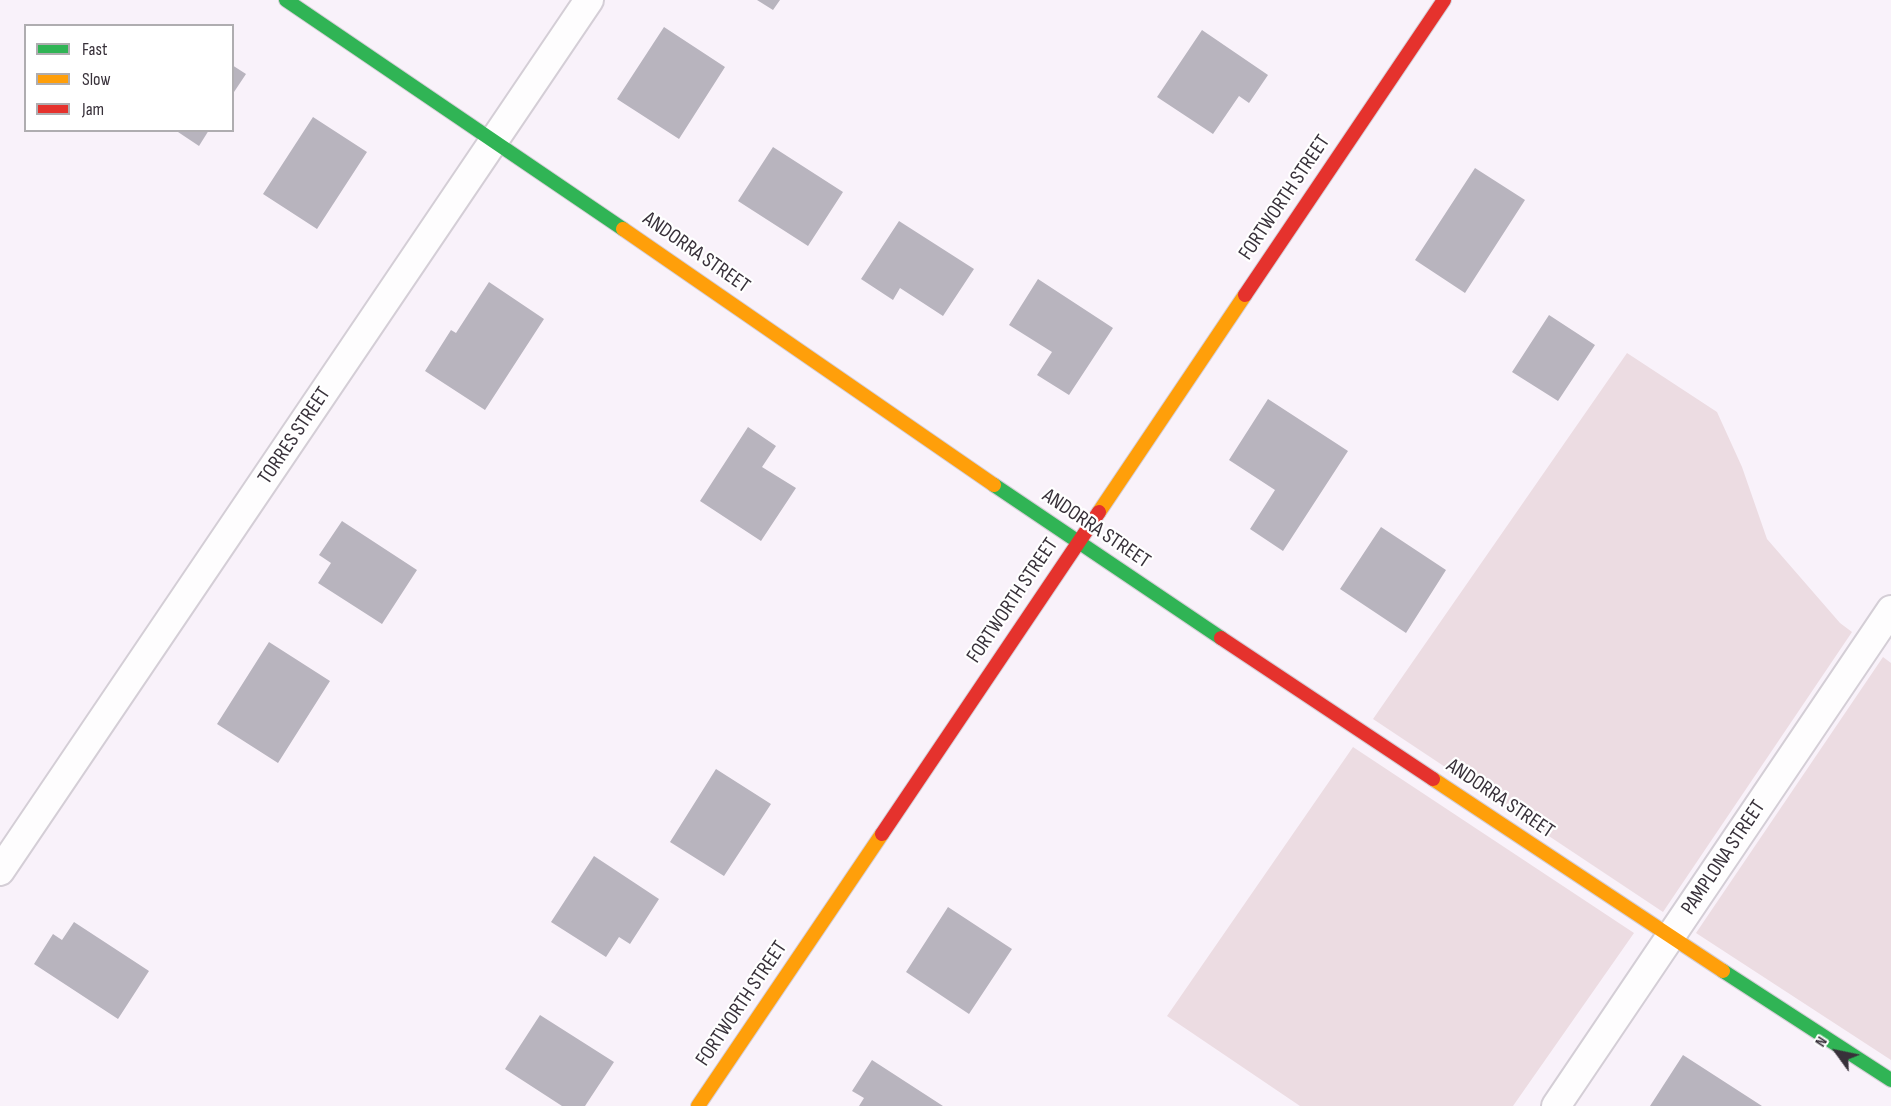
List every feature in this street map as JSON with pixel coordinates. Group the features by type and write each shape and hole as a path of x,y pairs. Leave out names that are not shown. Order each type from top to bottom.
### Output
{"street":[{"name":"ANDORRA STREET","path":"286,0 495,140 1077,543 1670,937 1891,1080"},
{"name":"TORRES STREET","path":"0,871 590,0"},
{"name":"FORTWORTH STREET","path":"698,1106 1444,0"},
{"name":"PAMPLONA STREET","path":"1556,1106 1891,610"}],"shaded area":[{"path":"1627,353 1717,412 1742,467 1767,539 1840,623 1852,632 1663,912 1373,719"},
{"path":"1883,657 1891,663 1891,1060 1696,933"},
{"path":"1353,747 1634,933 1513,1106 1300,1106 1167,1016"}],"building":[{"path":"757,0 780,0 773,10"},
{"path":"664,27 725,67 679,139 617,99"},
{"path":"1202,30 1268,75 1249,103 1239,96 1213,134 1157,97"},
{"path":"234,66 246,74 234,92"},
{"path":"313,117 367,152 317,229 263,194"},
{"path":"178,132 208,132 199,146"},
{"path":"773,147 843,192 808,246 738,201"},
{"path":"1475,168 1525,200 1465,293 1415,260"},
{"path":"899,221 974,269 943,316 900,288 893,300 861,279"},
{"path":"1038,279 1113,328 1069,395 1037,375 1052,352 1009,325"},
{"path":"489,282 544,319 485,410 425,371 451,330 456,333"},
{"path":"1549,315 1595,345 1558,401 1512,372"},
{"path":"1268,399 1348,451 1283,551 1250,529 1275,490 1229,460"},
{"path":"748,427 776,446 762,467 796,488 761,541 700,501"},
{"path":"342,521 417,570 382,624 318,583 331,563 319,555"},
{"path":"1381,527 1446,570 1406,633 1340,589"},
{"path":"269,642 330,681 278,763 217,724"},
{"path":"716,769 771,804 724,876 670,842"},
{"path":"594,856 659,899 630,944 619,937 606,957 551,922"},
{"path":"948,907 1012,949 969,1014 906,972"},
{"path":"74,922 149,971 118,1019 34,964 53,934 62,940"},
{"path":"540,1015 614,1062 585,1106 562,1106 505,1069"},
{"path":"1683,1055 1762,1106 1650,1106"},
{"path":"872,1060 943,1106 859,1106 864,1098 852,1091"}],"traffic: fast":[{"path":"286,0 623,229"},
{"path":"994,485 1221,638"},
{"path":"1723,971 1891,1080"}],"traffic: slow":[{"path":"623,229 994,485"},
{"path":"1099,512 1245,295"},
{"path":"1433,779 1723,971"},
{"path":"698,1106 882,834"}],"traffic: jam":[{"path":"1245,295 1444,0"},
{"path":"882,834 1099,512"},
{"path":"1221,638 1433,779"}]}
